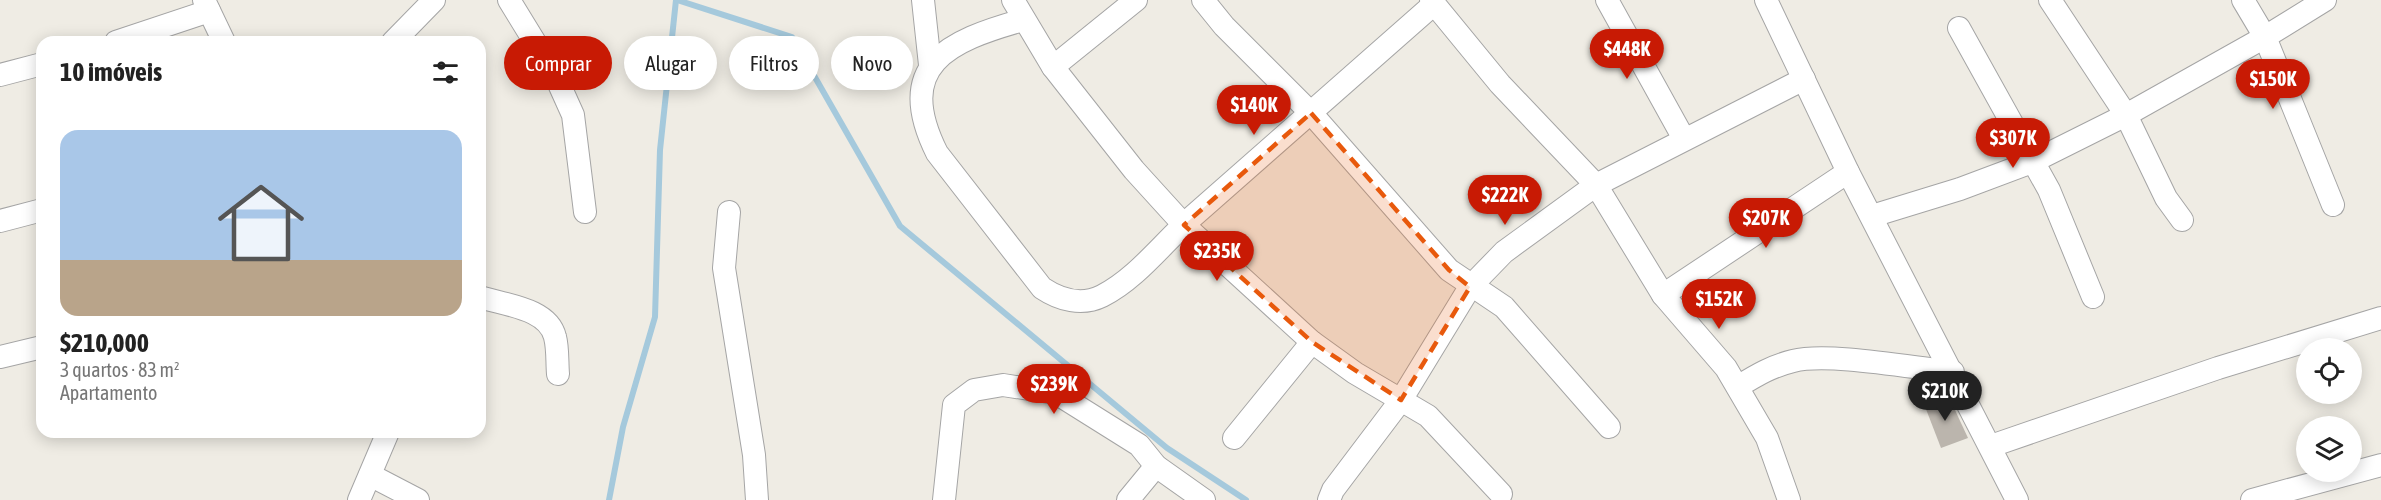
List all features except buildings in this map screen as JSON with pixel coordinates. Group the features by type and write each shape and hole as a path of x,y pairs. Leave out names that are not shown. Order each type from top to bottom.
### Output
{"street":[{"path":"399,36 434,0"},
{"path":"509,0 555,75 573,115 585,212"},
{"path":"923,0 930,64 921,96 922,112 925,129 937,153 1042,288 1056,297 1074,301 1102,296 1124,282 1184,225 1433,2 1500,84 1596,185 1663,295 1739,386 1767,438 1789,500"},
{"path":"1053,67 1136,0"},
{"path":"1203,0 1224,26 1311,113 1449,270 1504,307 1609,427"},
{"path":"1607,0 1684,139"},
{"path":"1766,0 1848,172 2017,500"},
{"path":"2050,0 2126,115 2166,198 2182,220"},
{"path":"2243,0 2265,37 2333,205"},
{"path":"1872,216 1960,189 2032,162 2126,115 2265,37 2325,0"},
{"path":"132,36 207,5 221,36"},
{"path":"930,64 964,39 1018,10 1053,67 1134,170 1184,225 1312,342 1428,416 1501,494"},
{"path":"1959,28 2049,190 2093,297"},
{"path":"0,75 36,66"},
{"path":"1329,500 1333,490 1401,400 1470,286 1504,252 1596,185 1804,79"},
{"path":"1663,295 1848,172"},
{"path":"0,221 36,212"},
{"path":"729,212 724,268 754,455 757,500"},
{"path":"486,299 540,315 548,322 555,336 558,374"},
{"path":"1991,446 2218,368 2381,318"},
{"path":"1234,438 1312,342"},
{"path":"0,357 36,348"},
{"path":"1739,386 1766,369 1796,360 1832,359 1953,372"},
{"path":"944,500 954,405 974,390 1003,386 1056,393 1139,445 1156,466 1204,500"},
{"path":"359,500 385,438"},
{"path":"2252,500 2381,465"},
{"path":"1128,500 1156,466"},
{"path":"370,475 418,500"}],"highlighted area":[{"path":"1311,113 1449,270 1470,287 1401,400 1312,342 1184,225"}],"waterway":[{"path":"609,500 623,427 655,317 660,150 676,0"},
{"path":"677,0 792,37 900,226 1167,448 1246,500"}]}
